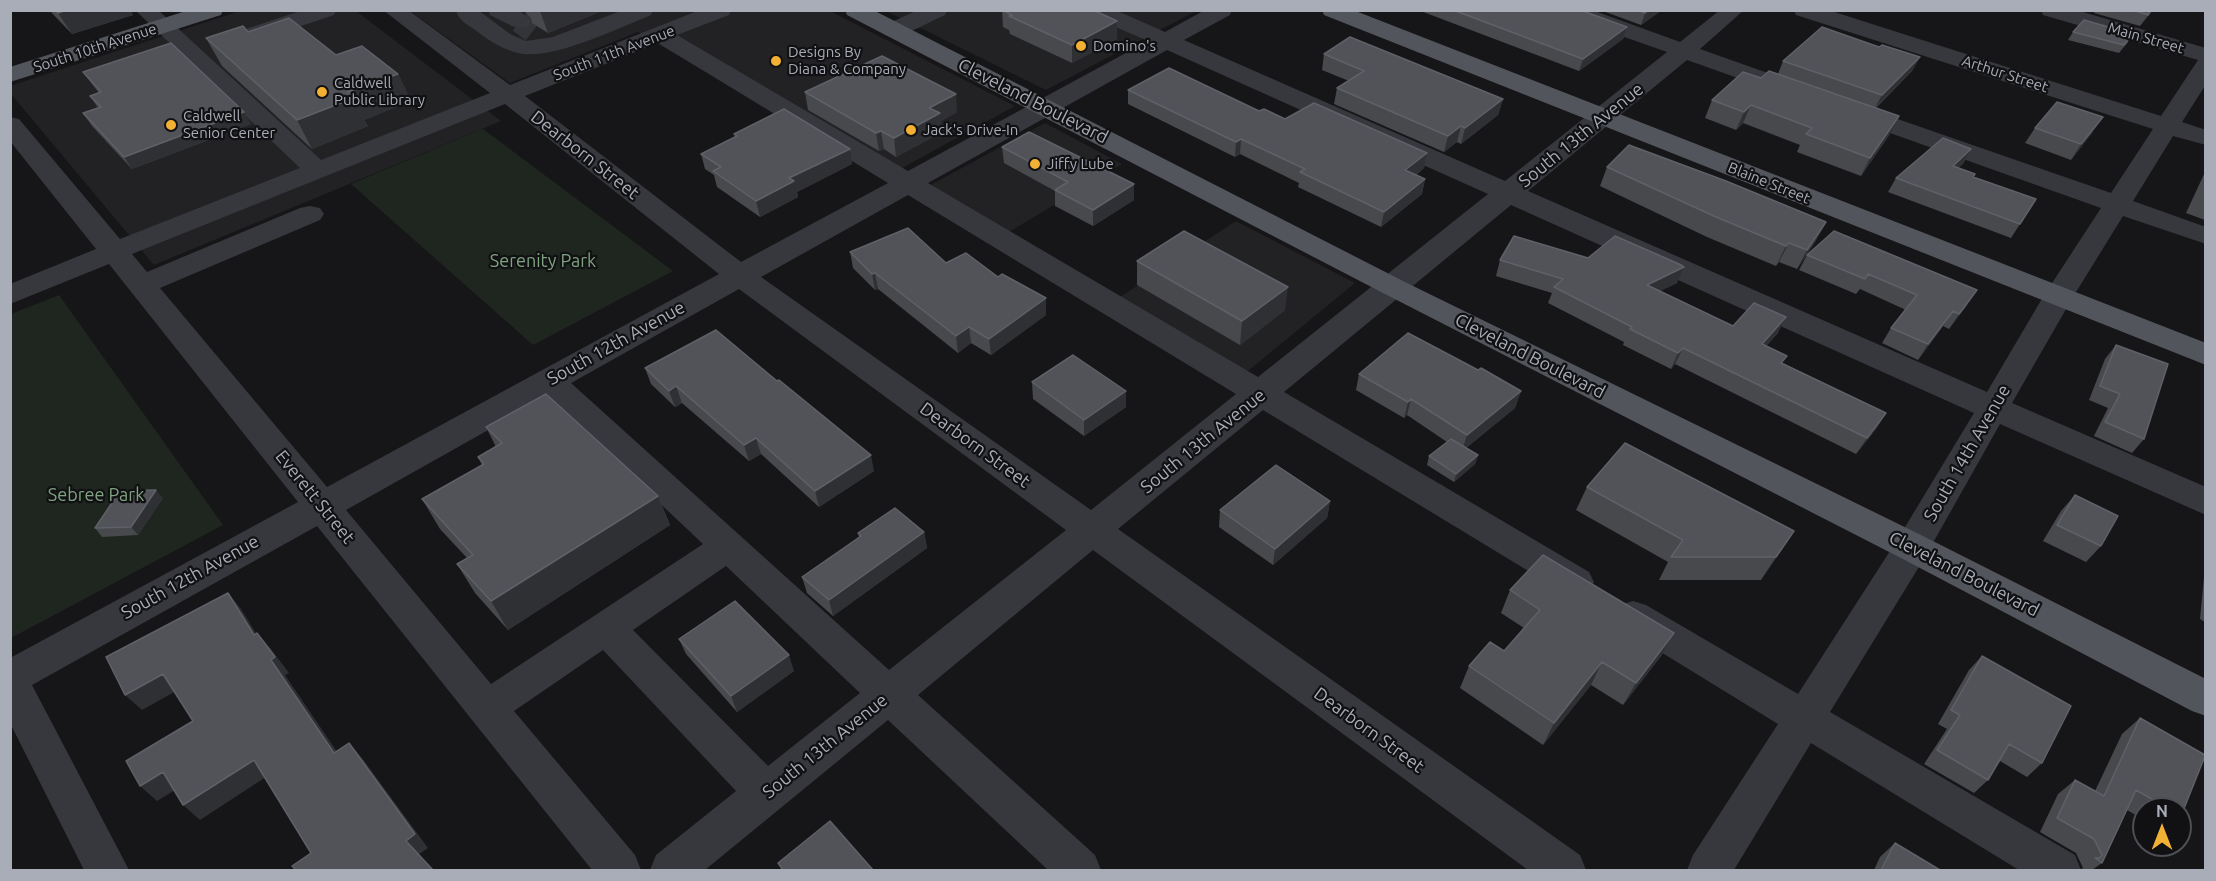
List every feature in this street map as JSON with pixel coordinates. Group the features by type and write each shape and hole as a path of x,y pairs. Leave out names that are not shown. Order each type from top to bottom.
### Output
{"main road":[{"name":"South 10th Avenue","path":"10,75 163,17 213,10"},
{"name":"Cleveland Boulevard","path":"855,10 1392,287 1912,547 2205,699"},
{"name":"Blaine Street","path":"1332,10 2205,355"}],"street":[{"path":"214,48 326,10"},
{"path":"467,10 466,14 525,37 554,45 652,23 907,184 2059,870"},
{"path":"498,10 513,15 525,37"},
{"name":"South 11th Avenue","path":"10,295 507,94 652,23 722,10"},
{"path":"893,30 937,10"},
{"name":"South 12th Avenue","path":"10,678 1222,10"},
{"path":"1570,10 2205,236"},
{"name":"South 13th Avenue","path":"672,870 1734,10"},
{"name":"Arthur Street","path":"1804,10 2205,138"},
{"name":"Main Street","path":"2051,10 2205,55"},
{"name":"Dearborn Street","path":"406,13 468,65 739,275 1564,870"},
{"path":"1114,13 1165,42 2205,502"},
{"path":"163,17 214,48 317,170"},
{"path":"468,65 525,37"},
{"name":"South 14th Avenue","path":"1709,870 1912,547 2058,297 2169,126 2205,65"},
{"name":"Everett Street","path":"10,124 620,870"},
{"path":"142,285 310,214"},
{"path":"548,380 1079,870"},
{"path":"487,708 728,546"},
{"path":"606,628 767,794"},
{"path":"10,682 107,870"}],"shaded area":[{"path":"240,11 356,11 501,121 154,265 11,94 10,86"},
{"path":"410,11 830,11 1015,106 884,178 638,32 510,83"},
{"path":"886,11 1196,11 1046,90"},
{"path":"1045,123 1122,164 1004,235 923,189"},
{"path":"1236,221 1355,283 1243,375 1117,299"}],"green space":[{"name":"Serenity Park","path":"483,129 673,271 533,345 351,184"},
{"name":"Sebree Park","path":"59,295 223,525 11,638 11,314"}],"building":[{"path":"1003,10 1093,10 1117,21 1072,45 1009,16 1012,15"},
{"path":"1453,10 1580,10 1627,27 1583,59"},
{"path":"2133,10 2151,10 2148,15"},
{"path":"289,18 336,55 362,46 398,74 348,92 354,98 297,120 206,38 243,26 248,32"},
{"path":"2084,20 2133,34 2124,45 2073,32"},
{"path":"1822,27 1879,47 1882,45 1920,57 1882,95 1783,61"},
{"path":"1350,37 1503,99 1465,128 1461,126 1448,136 1337,88 1364,71 1324,54"},
{"path":"171,43 244,112 124,157 83,113 101,107 90,96 101,92 83,72"},
{"path":"882,56 956,94 929,108 940,113 894,138 881,131 876,133 805,92"},
{"path":"1169,68 1259,111 1264,109 1285,119 1314,103 1427,153 1405,170 1425,179 1384,212 1300,172 1305,169 1241,139 1236,142 1128,90"},
{"path":"1769,71 1899,116 1870,158 1806,134 1812,128 1751,105 1744,112 1712,100 1743,72 1761,78"},
{"path":"2057,102 2103,117 2081,144 2035,128"},
{"path":"784,109 850,149 789,178 794,181 756,201 713,171 721,167 701,154 737,136 734,134"},
{"path":"1029,132 1134,184 1093,210 1055,190 1068,182 1002,147"},
{"path":"1943,138 1971,149 1953,166 1975,174 1973,177 2036,199 2020,224 1896,178"},
{"path":"1629,145 1826,222 1807,250 1789,243 1786,246 1607,167"},
{"path":"908,228 946,263 966,253 998,277 1002,274 1046,298 989,339 969,327 956,336 875,273 872,274 850,252"},
{"path":"1184,231 1288,287 1242,321 1137,261"},
{"path":"1834,231 1977,290 1959,314 1953,311 1928,344 1891,328 1917,295 1868,274 1865,279 1807,255"},
{"path":"1514,236 1588,258 1615,236 1679,264 1684,267 1647,285 1733,326 1754,303 1786,317 1762,344 1787,356 1781,363 1886,413 1867,438 1683,348 1678,353 1554,287 1563,279 1500,260"},
{"path":"716,330 871,455 815,491 756,438 744,445 676,386 669,391 645,368"},
{"path":"1408,333 1478,370 1481,368 1521,391 1467,435 1411,399 1408,402 1359,374"},
{"path":"2116,345 2168,364 2144,439 2105,422 2120,394 2100,386"},
{"path":"1073,355 1126,391 1084,420 1032,382"},
{"path":"546,394 658,496 491,601 457,564 473,555 422,499 484,464 478,457 502,443 486,427"},
{"path":"1451,439 1478,455 1456,474 1429,456"},
{"path":"1625,443 1794,531 1776,557 1671,557 1683,540 1587,487"},
{"path":"1276,465 1330,501 1275,549 1220,510"},
{"path":"156,490 131,527 95,528 120,491"},
{"path":"2075,495 2118,516 2101,546 2057,525"},
{"path":"895,508 924,532 829,600 802,577 861,536 858,533"},
{"path":"1543,555 1674,633 1636,683 1602,662 1554,723 1469,666 1490,642 1504,651 1540,610 1510,590"},
{"path":"228,593 254,635 257,633 275,657 271,660 334,753 349,743 415,834 406,841 433,870 296,870 292,866 311,853 254,760 183,805 163,772 140,786 126,761 193,721 163,674 125,695 106,657"},
{"path":"735,601 789,655 731,696 679,639"},
{"path":"1982,656 2071,706 2042,763 2009,744 1988,780 1937,750 1960,715 1951,710"},
{"path":"2140,718 2205,755 2189,797 2148,797 2136,790 2102,863 2095,858 2102,855 2094,839 2057,818 2075,780 2104,796"},
{"path":"830,821 873,870 783,870 778,863"},
{"path":"1895,843 1940,870 1881,870"}],"tunnel":[{"path":"520,21 533,31"}],"place":[{"name":"Domino's","path":"1081,46"},
{"name":"Designs By Diana & Company","path":"776,61"},
{"name":"Caldwell Public Library","path":"322,92"},
{"name":"Caldwell Senior Center","path":"171,125"},
{"name":"Jack's Drive-In","path":"911,130"},
{"name":"Jiffy Lube","path":"1035,164"}]}
